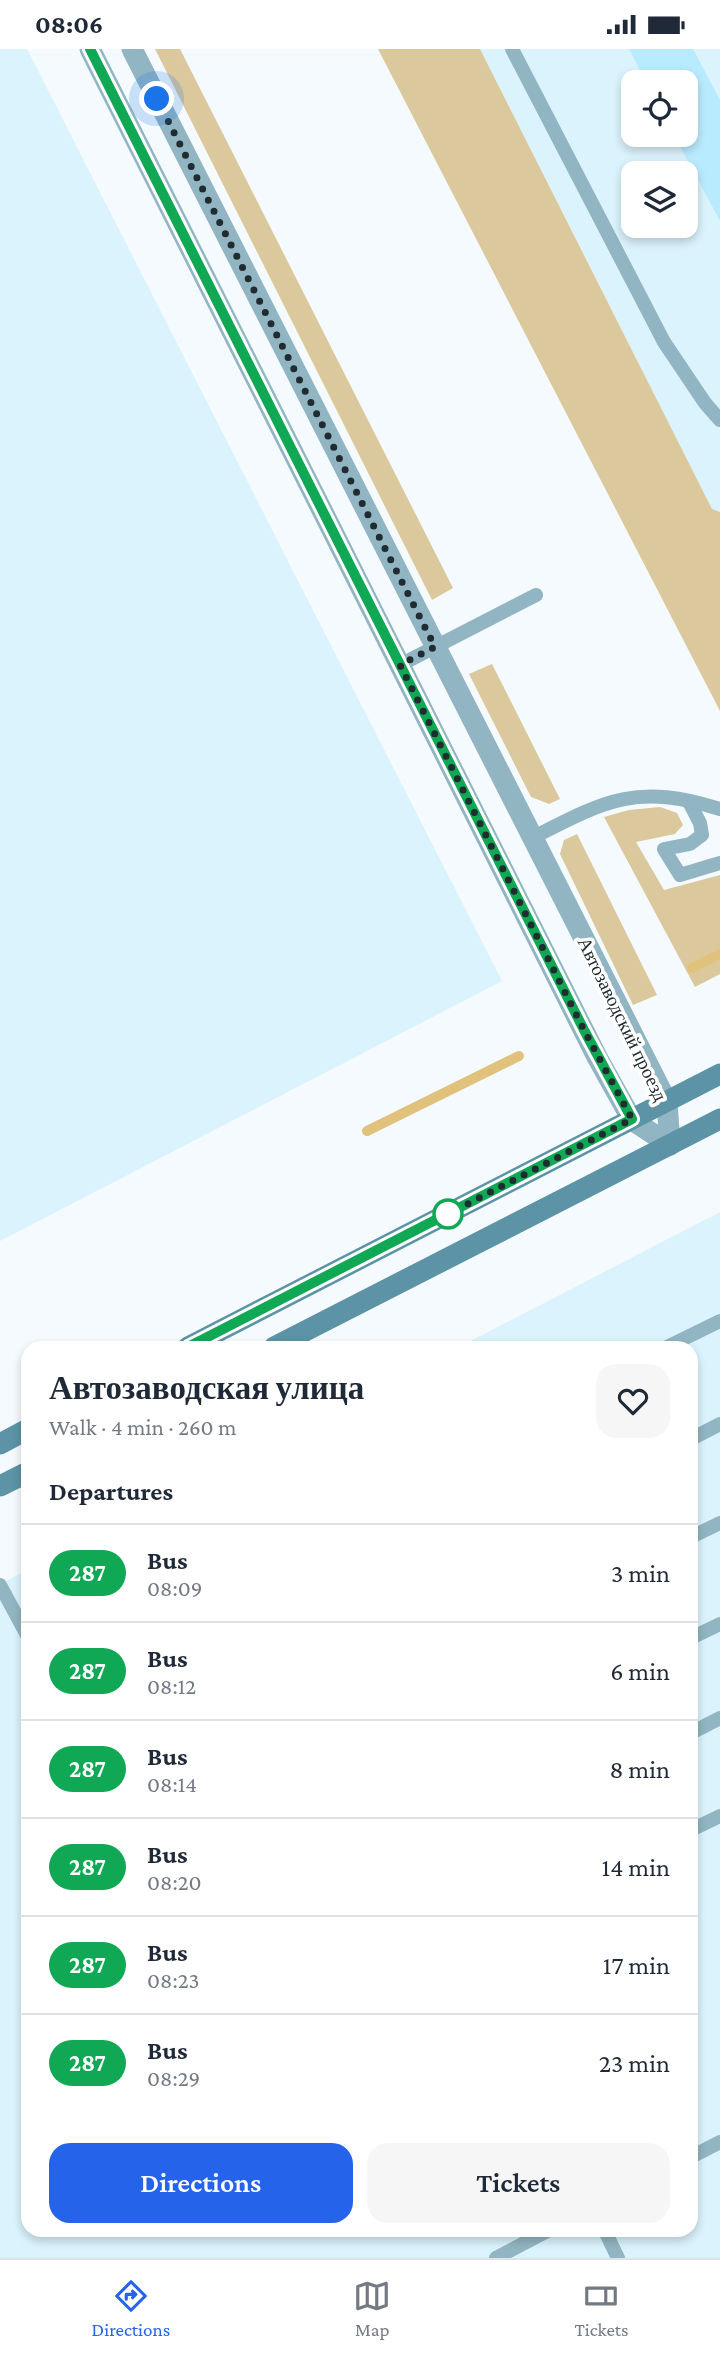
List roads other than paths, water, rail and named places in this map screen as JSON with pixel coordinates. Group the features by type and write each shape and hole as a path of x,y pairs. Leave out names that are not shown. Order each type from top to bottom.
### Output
{"street":[{"name":"Автозаводский проезд","path":"90,49 585,1032 632,1119 670,1145"},
{"name":"Автозаводский проезд","path":"131,49 667,1102 670,1145"},
{"path":"200,1341 720,1074"},
{"path":"286,1341 720,1119"},
{"path":"0,1444 21,1433"},
{"path":"0,1486 21,1476"}],"lane":[{"path":"512,49 664,342 705,403 720,420"},
{"path":"400,665 536,595"},
{"path":"533,838 589,809 622,798 662,796 720,809"},
{"path":"689,802 700,823 702,835 690,844 664,849 680,875 720,863"},
{"path":"679,1341 720,1321"},
{"path":"698,1435 720,1424"},
{"path":"698,1534 720,1523"},
{"path":"0,1585 21,1624"},
{"path":"698,1635 720,1624"},
{"path":"698,1729 720,1718"},
{"path":"698,1827 720,1816"},
{"path":"698,2153 720,2142"},
{"path":"496,2258 536,2237"},
{"path":"608,2237 618,2258"}],"waterway":[{"path":"692,968 720,954"},
{"path":"367,1131 519,1056"}]}
